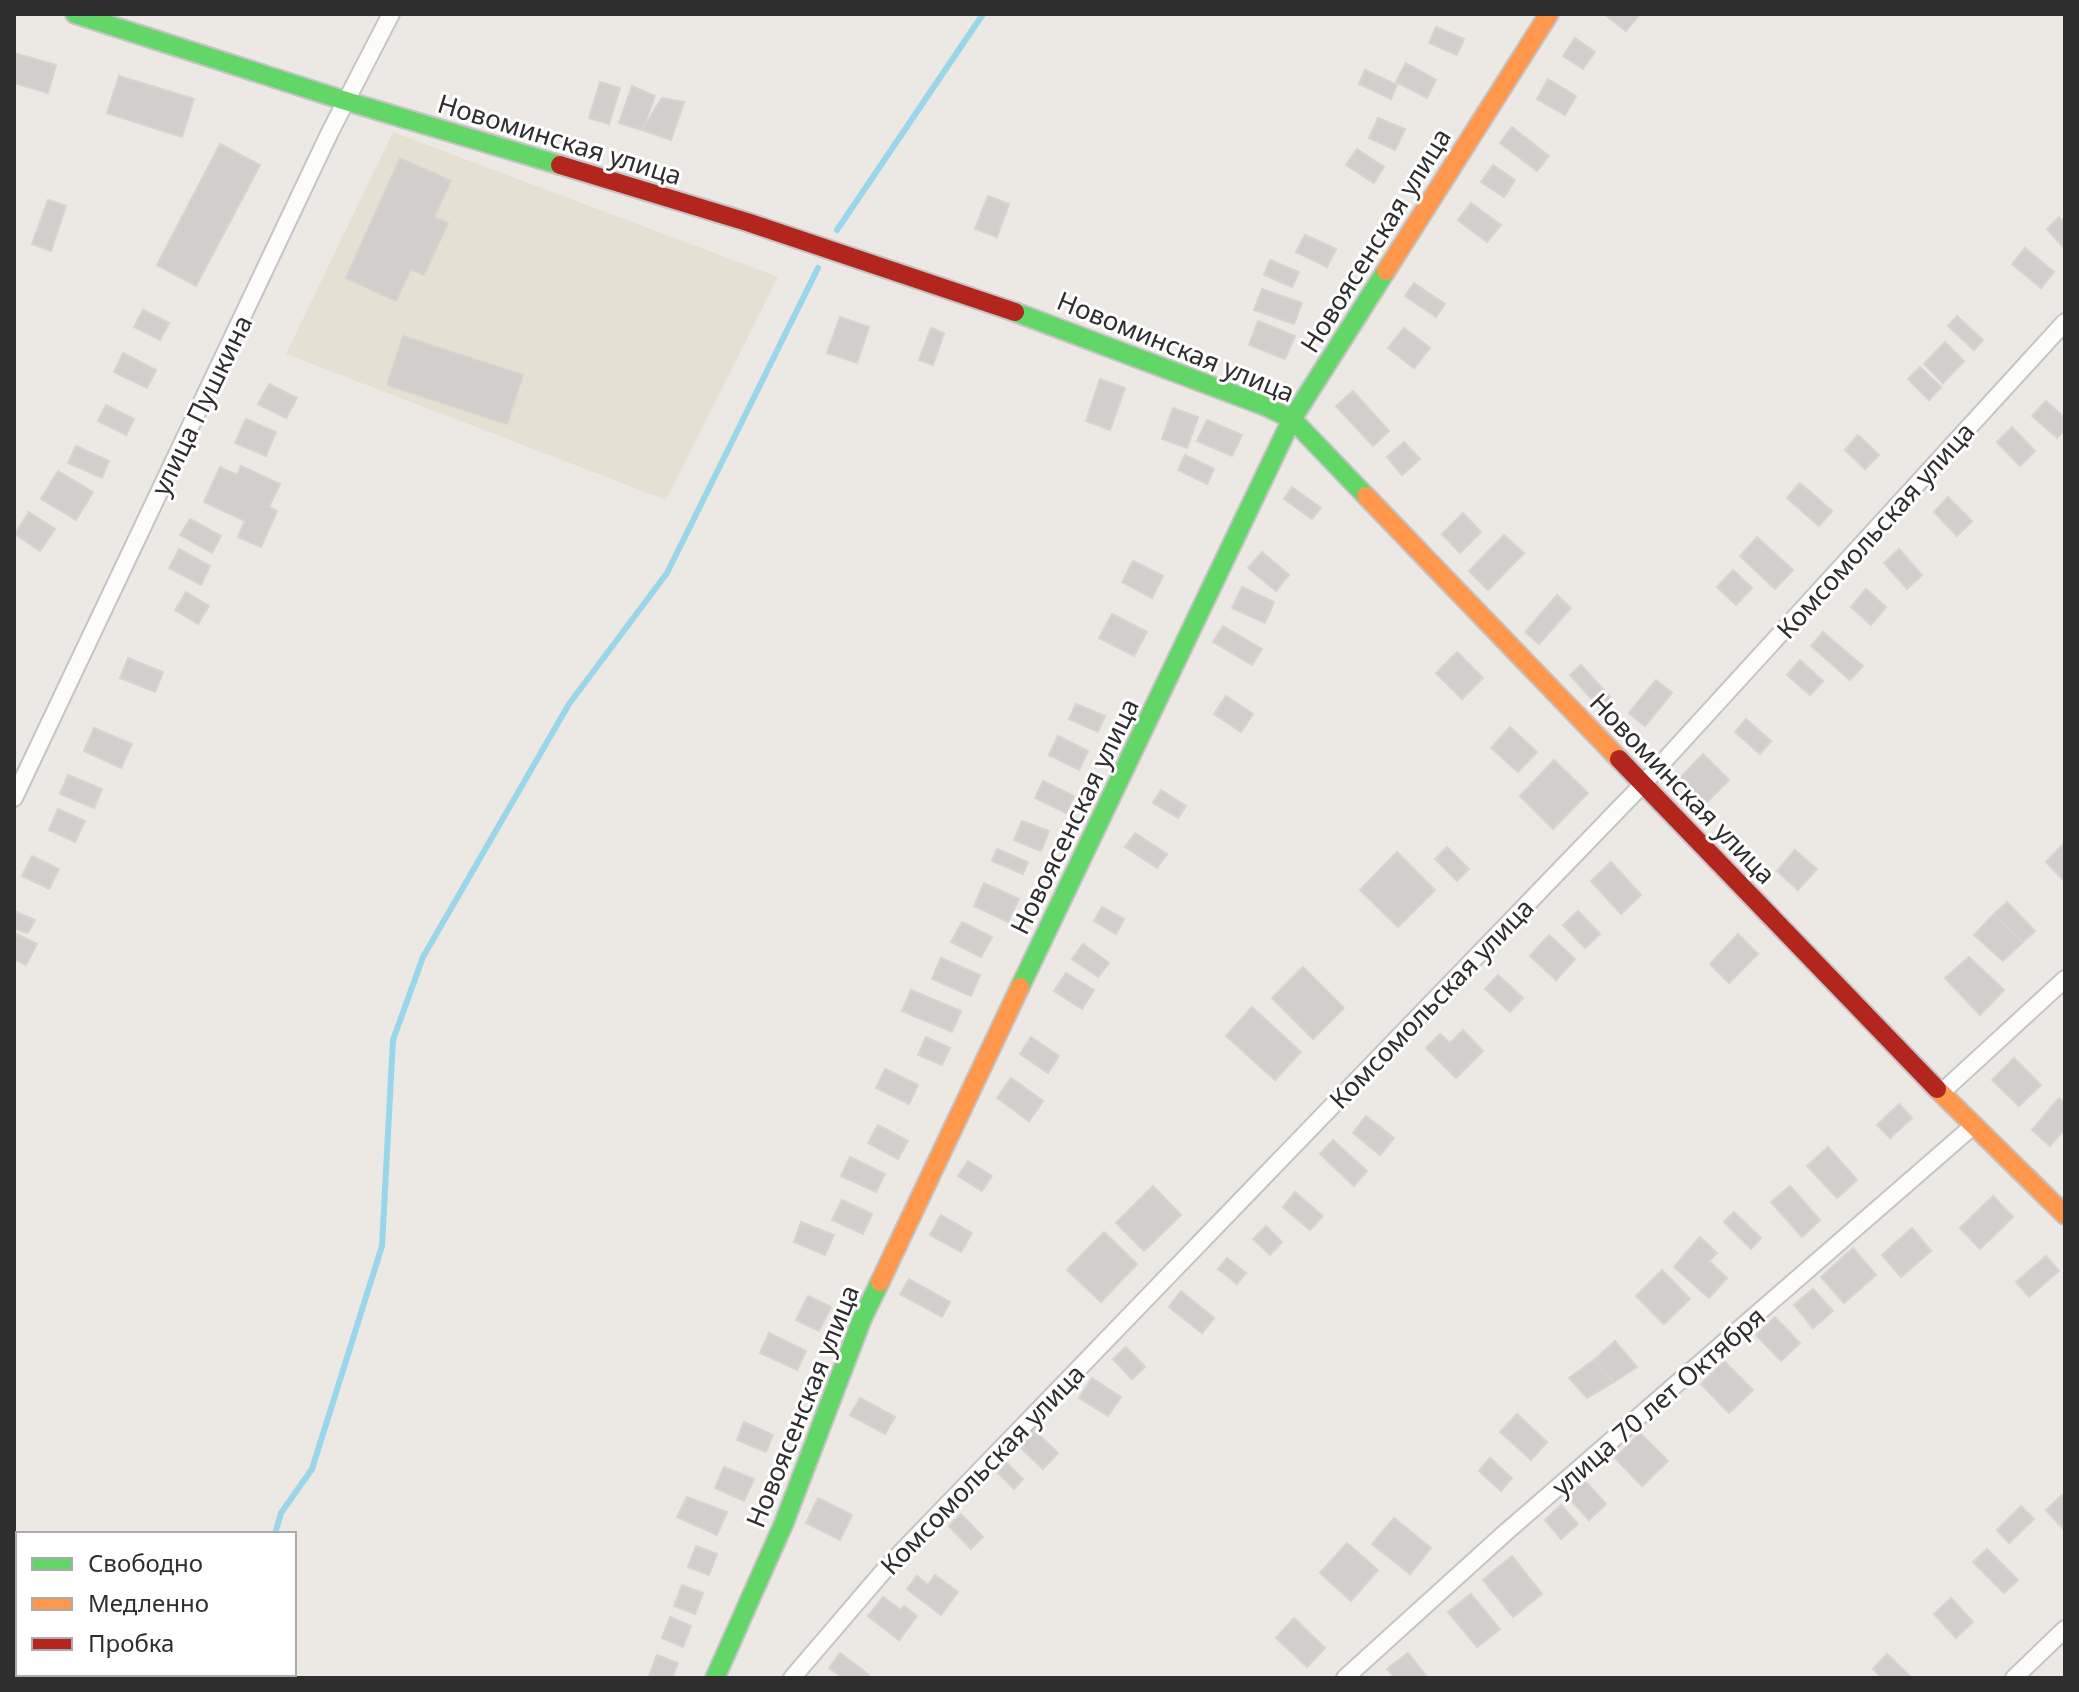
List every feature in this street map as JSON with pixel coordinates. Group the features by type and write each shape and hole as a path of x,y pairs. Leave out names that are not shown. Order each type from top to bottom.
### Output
{"street":[{"name":"Новоминская улица","path":"75,14 346,101 791,237 1057,326 1292,419 1973,1126 2065,1215"},
{"name":"улица Пушкина","path":"14,798 346,101 391,14"},
{"name":"Новоясенская улица","path":"715,1678 784,1523 862,1319 1292,419 1549,14"},
{"name":"Комсомольская улица","path":"792,1678 887,1567 1643,784 2065,322"},
{"path":"1942,1092 2065,979"},
{"name":"улица 70 лет Октября","path":"1345,1678 1494,1543 1973,1126"},
{"path":"2014,1678 2065,1629"}],"shaded area":[{"path":"393,132 778,277 666,500 286,354"}],"building":[{"path":"1604,14 1640,14 1626,31"},
{"path":"1436,27 1464,39 1457,55 1429,43"},
{"path":"1575,38 1595,52 1583,69 1563,56"},
{"path":"14,53 56,65 48,93 14,83"},
{"path":"1406,63 1436,80 1427,98 1396,82"},
{"path":"1365,70 1397,85 1391,99 1359,84"},
{"path":"119,76 194,99 182,137 107,113"},
{"path":"1548,79 1576,96 1565,115 1537,99"},
{"path":"600,82 620,88 609,124 589,118"},
{"path":"632,86 655,96 642,130 619,123"},
{"path":"662,98 684,102 671,140 642,130"},
{"path":"1378,118 1405,129 1395,150 1369,138"},
{"path":"1512,127 1549,156 1537,171 1500,143"},
{"path":"220,144 260,165 196,286 157,265"},
{"path":"1357,149 1384,167 1374,183 1346,165"},
{"path":"400,158 451,181 434,217 448,223 424,275 411,269 396,301 346,278"},
{"path":"1493,165 1515,180 1504,197 1481,182"},
{"path":"988,196 1009,204 997,237 975,229"},
{"path":"48,200 66,206 51,251 32,244"},
{"path":"1471,203 1501,225 1487,242 1458,220"},
{"path":"2059,217 2065,223 2063,247 2047,229"},
{"path":"1305,235 1336,249 1327,267 1296,252"},
{"path":"2025,248 2054,272 2041,288 2012,264"},
{"path":"1270,260 1299,272 1292,287 1264,275"},
{"path":"1414,283 1445,304 1436,317 1405,296"},
{"path":"1262,289 1302,303 1294,324 1254,310"},
{"path":"143,310 169,323 160,340 134,327"},
{"path":"1957,316 1983,340 1974,350 1948,326"},
{"path":"840,317 869,327 857,363 827,353"},
{"path":"1258,321 1295,336 1285,359 1249,345"},
{"path":"931,328 944,333 933,365 919,360"},
{"path":"1404,328 1430,348 1414,368 1388,348"},
{"path":"403,336 523,375 507,424 387,385"},
{"path":"1945,342 1964,361 1943,383 1924,364"},
{"path":"123,353 156,370 147,388 114,372"},
{"path":"1920,367 1941,387 1929,400 1908,379"},
{"path":"1100,379 1125,388 1110,430 1086,421"},
{"path":"269,384 297,398 286,418 258,404"},
{"path":"1353,391 1389,431 1373,446 1336,406"},
{"path":"2046,401 2065,418 2065,430 2057,438 2032,416"},
{"path":"106,405 134,419 126,435 98,421"},
{"path":"1173,408 1198,417 1187,448 1162,439"},
{"path":"246,419 276,432 266,456 235,443"},
{"path":"1207,420 1242,435 1232,456 1197,441"},
{"path":"2012,427 2035,451 2020,466 1997,442"},
{"path":"1858,435 1879,455 1865,469 1845,450"},
{"path":"1404,442 1420,459 1402,475 1387,457"},
{"path":"76,446 109,461 102,478 68,463"},
{"path":"1185,455 1214,469 1207,484 1178,470"},
{"path":"241,466 280,484 269,507 277,511 261,547 238,537 245,521 204,502 220,467 237,475"},
{"path":"58,471 93,492 76,520 41,499"},
{"path":"1800,483 1832,511 1819,526 1787,498"},
{"path":"1292,487 1321,508 1312,519 1284,499"},
{"path":"1948,497 1972,521 1957,536 1934,512"},
{"path":"29,512 55,529 40,551 15,534"},
{"path":"1463,513 1481,532 1460,553 1442,534"},
{"path":"190,519 221,536 212,553 180,535"},
{"path":"1504,535 1524,553 1488,590 1469,571"},
{"path":"1757,537 1793,570 1775,589 1740,556"},
{"path":"179,549 210,566 201,585 169,568"},
{"path":"1899,549 1922,575 1907,589 1884,563"},
{"path":"1262,552 1289,575 1276,591 1248,568"},
{"path":"1133,561 1163,576 1152,598 1122,582"},
{"path":"1733,570 1752,588 1736,605 1717,587"},
{"path":"1242,587 1274,602 1265,623 1232,608"},
{"path":"1866,589 1886,607 1871,625 1851,607"},
{"path":"186,592 209,606 198,624 175,610"},
{"path":"1557,595 1571,608 1539,644 1525,632"},
{"path":"1112,614 1147,632 1134,656 1099,638"},
{"path":"1223,626 1262,649 1252,665 1213,642"},
{"path":"1823,632 1863,666 1850,680 1811,646"},
{"path":"1457,652 1483,678 1462,699 1436,673"},
{"path":"128,658 163,672 155,692 120,678"},
{"path":"1800,660 1823,681 1810,695 1787,675"},
{"path":"1581,665 1611,698 1600,708 1570,675"},
{"path":"1656,680 1672,693 1645,726 1629,713"},
{"path":"1226,696 1253,714 1241,732 1214,714"},
{"path":"1076,704 1105,716 1098,732 1069,719"},
{"path":"1746,719 1771,741 1760,754 1735,732"},
{"path":"1510,727 1537,752 1518,772 1491,748"},
{"path":"94,728 132,744 121,768 84,751"},
{"path":"1058,736 1088,751 1079,770 1049,755"},
{"path":"1703,754 1729,780 1705,804 1679,779"},
{"path":"1554,760 1588,793 1553,829 1520,796"},
{"path":"68,775 102,789 94,808 60,794"},
{"path":"1043,781 1074,796 1066,813 1035,798"},
{"path":"1161,790 1186,806 1178,818 1153,803"},
{"path":"58,809 85,821 75,842 49,830"},
{"path":"1022,821 1049,831 1041,851 1014,840"},
{"path":"1135,833 1167,854 1157,868 1125,847"},
{"path":"2065,844 2065,882 2046,862"},
{"path":"1447,847 1469,869 1457,881 1435,859"},
{"path":"997,849 1028,862 1023,874 992,861"},
{"path":"1795,850 1817,869 1798,890 1777,871"},
{"path":"1397,852 1435,890 1398,927 1360,890"},
{"path":"32,856 59,869 49,889 22,876"},
{"path":"1611,862 1641,895 1621,914 1591,881"},
{"path":"984,883 1019,899 1008,922 974,906"},
{"path":"2007,902 2035,931 2023,942 1994,914"},
{"path":"1102,907 1124,919 1116,934 1094,921"},
{"path":"14,911 35,920 28,933 14,928"},
{"path":"1578,911 1600,934 1585,948 1563,925"},
{"path":"1994,914 2023,942 2003,961 1974,935"},
{"path":"962,922 992,937 981,957 951,942"},
{"path":"14,933 37,944 26,965 14,959"},
{"path":"1738,934 1758,954 1729,983 1710,964"},
{"path":"1549,935 1575,959 1556,980 1530,956"},
{"path":"1083,944 1109,963 1098,977 1072,959"},
{"path":"1969,957 2004,990 1980,1015 1945,978"},
{"path":"941,958 980,975 971,996 932,979"},
{"path":"1303,967 1344,1008 1313,1039 1272,998"},
{"path":"1066,973 1094,990 1082,1009 1054,991"},
{"path":"1498,975 1523,998 1510,1012 1485,989"},
{"path":"911,990 961,1011 952,1032 902,1011"},
{"path":"1252,1007 1301,1052 1275,1080 1226,1036"},
{"path":"1463,1030 1483,1051 1456,1078 1426,1048 1440,1034 1450,1043"},
{"path":"926,1037 950,1048 942,1065 918,1055"},
{"path":"1031,1037 1059,1056 1048,1073 1020,1054"},
{"path":"2014,1058 2041,1085 2019,1106 1992,1080"},
{"path":"885,1069 918,1085 909,1104 876,1088"},
{"path":"1011,1078 1043,1101 1029,1121 997,1098"},
{"path":"2059,1098 2065,1103 2065,1129 2050,1146 2032,1130"},
{"path":"1899,1104 1912,1118 1890,1138 1877,1125"},
{"path":"1366,1116 1394,1138 1380,1155 1353,1133"},
{"path":"878,1125 908,1141 898,1159 868,1143"},
{"path":"1333,1140 1367,1171 1354,1186 1320,1154"},
{"path":"1828,1147 1857,1180 1837,1198 1807,1166"},
{"path":"850,1157 885,1174 876,1192 841,1176"},
{"path":"968,1161 992,1176 982,1191 958,1176"},
{"path":"1153,1186 1181,1215 1144,1251 1116,1223"},
{"path":"1790,1186 1820,1220 1802,1237 1771,1202"},
{"path":"1295,1192 1323,1216 1310,1230 1283,1207"},
{"path":"1993,1196 2013,1217 1980,1249 1960,1228"},
{"path":"842,1200 872,1214 863,1234 832,1220"},
{"path":"1734,1212 1761,1238 1751,1249 1724,1222"},
{"path":"941,1215 972,1233 961,1252 930,1235"},
{"path":"801,1222 834,1235 825,1255 794,1242"},
{"path":"1266,1226 1282,1242 1270,1255 1253,1239"},
{"path":"1912,1228 1931,1251 1901,1277 1882,1255"},
{"path":"1104,1232 1137,1264 1101,1302 1067,1270"},
{"path":"1700,1237 1717,1253 1709,1261 1727,1278 1709,1298 1674,1267"},
{"path":"1853,1248 1876,1275 1844,1303 1821,1277"},
{"path":"2046,1256 2059,1271 2029,1297 2016,1282"},
{"path":"1227,1258 1246,1273 1237,1284 1218,1269"},
{"path":"1662,1270 1690,1299 1664,1324 1636,1296"},
{"path":"909,1279 950,1302 942,1317 900,1294"},
{"path":"1813,1289 1833,1311 1813,1328 1794,1305"},
{"path":"1181,1291 1214,1318 1202,1333 1169,1307"},
{"path":"808,1296 831,1307 819,1331 796,1320"},
{"path":"1775,1317 1800,1343 1781,1361 1756,1335"},
{"path":"769,1333 806,1351 797,1370 760,1353"},
{"path":"1615,1341 1637,1367 1614,1382 1594,1360"},
{"path":"1126,1347 1145,1367 1132,1379 1113,1359"},
{"path":"1594,1360 1614,1382 1587,1398 1569,1378"},
{"path":"1724,1361 1753,1390 1729,1413 1701,1384"},
{"path":"1092,1378 1121,1397 1108,1416 1079,1398"},
{"path":"860,1398 895,1417 885,1434 850,1415"},
{"path":"1517,1414 1547,1442 1531,1460 1500,1432"},
{"path":"744,1422 773,1435 766,1452 737,1440"},
{"path":"1034,1430 1058,1453 1043,1469 1019,1446"},
{"path":"1640,1433 1668,1461 1642,1486 1615,1458"},
{"path":"1490,1458 1512,1478 1501,1491 1479,1471"},
{"path":"1007,1463 1023,1479 1014,1489 998,1473"},
{"path":"724,1467 754,1479 744,1501 715,1488"},
{"path":"1585,1481 1606,1504 1589,1520 1567,1496"},
{"path":"2062,1495 2065,1498 2065,1531 2046,1510"},
{"path":"687,1497 727,1512 717,1535 677,1517"},
{"path":"818,1498 852,1515 840,1540 806,1523"},
{"path":"1561,1505 1578,1524 1561,1539 1545,1520"},
{"path":"2021,1506 2034,1519 2009,1543 1997,1530"},
{"path":"961,1514 983,1537 971,1549 949,1526"},
{"path":"1394,1518 1431,1548 1410,1574 1372,1544"},
{"path":"1347,1543 1378,1570 1351,1601 1320,1573"},
{"path":"696,1546 717,1554 709,1575 688,1567"},
{"path":"1987,1549 2018,1580 2004,1593 1973,1562"},
{"path":"1512,1556 1542,1594 1513,1617 1483,1580"},
{"path":"935,1575 958,1592 941,1615 907,1589 917,1576 928,1585"},
{"path":"682,1585 703,1593 695,1614 674,1606"},
{"path":"1471,1594 1500,1629 1477,1647 1448,1612"},
{"path":"883,1597 901,1610 904,1606 917,1616 899,1640 868,1616"},
{"path":"1951,1598 1973,1622 1956,1638 1934,1614"},
{"path":"670,1617 691,1626 683,1647 662,1638"},
{"path":"1294,1618 1325,1648 1307,1667 1276,1638"},
{"path":"840,1653 869,1675 867,1678 843,1678 829,1668"},
{"path":"1408,1653 1428,1678 1395,1678 1387,1669"},
{"path":"1887,1654 1910,1678 1882,1678 1873,1669"},
{"path":"657,1655 678,1663 672,1678 649,1676"}],"waterway":[{"path":"837,230 983,14"},
{"path":"276,1532 281,1513 312,1469 382,1246 393,1040 423,957 569,704 667,573 818,268"}],"traffic: fast":[{"path":"75,14 346,101 560,165"},
{"path":"1020,987 1292,419 1386,271"},
{"path":"1015,312 1292,419 1366,496"},
{"path":"715,1678 784,1523 862,1319 880,1282"}],"traffic: slow":[{"path":"1386,271 1549,14"},
{"path":"1366,496 1619,759"},
{"path":"880,1282 1020,987"},
{"path":"1937,1089 2065,1215"}],"traffic: jam":[{"path":"560,165 747,222 1015,312"},
{"path":"1619,759 1937,1089"}]}
